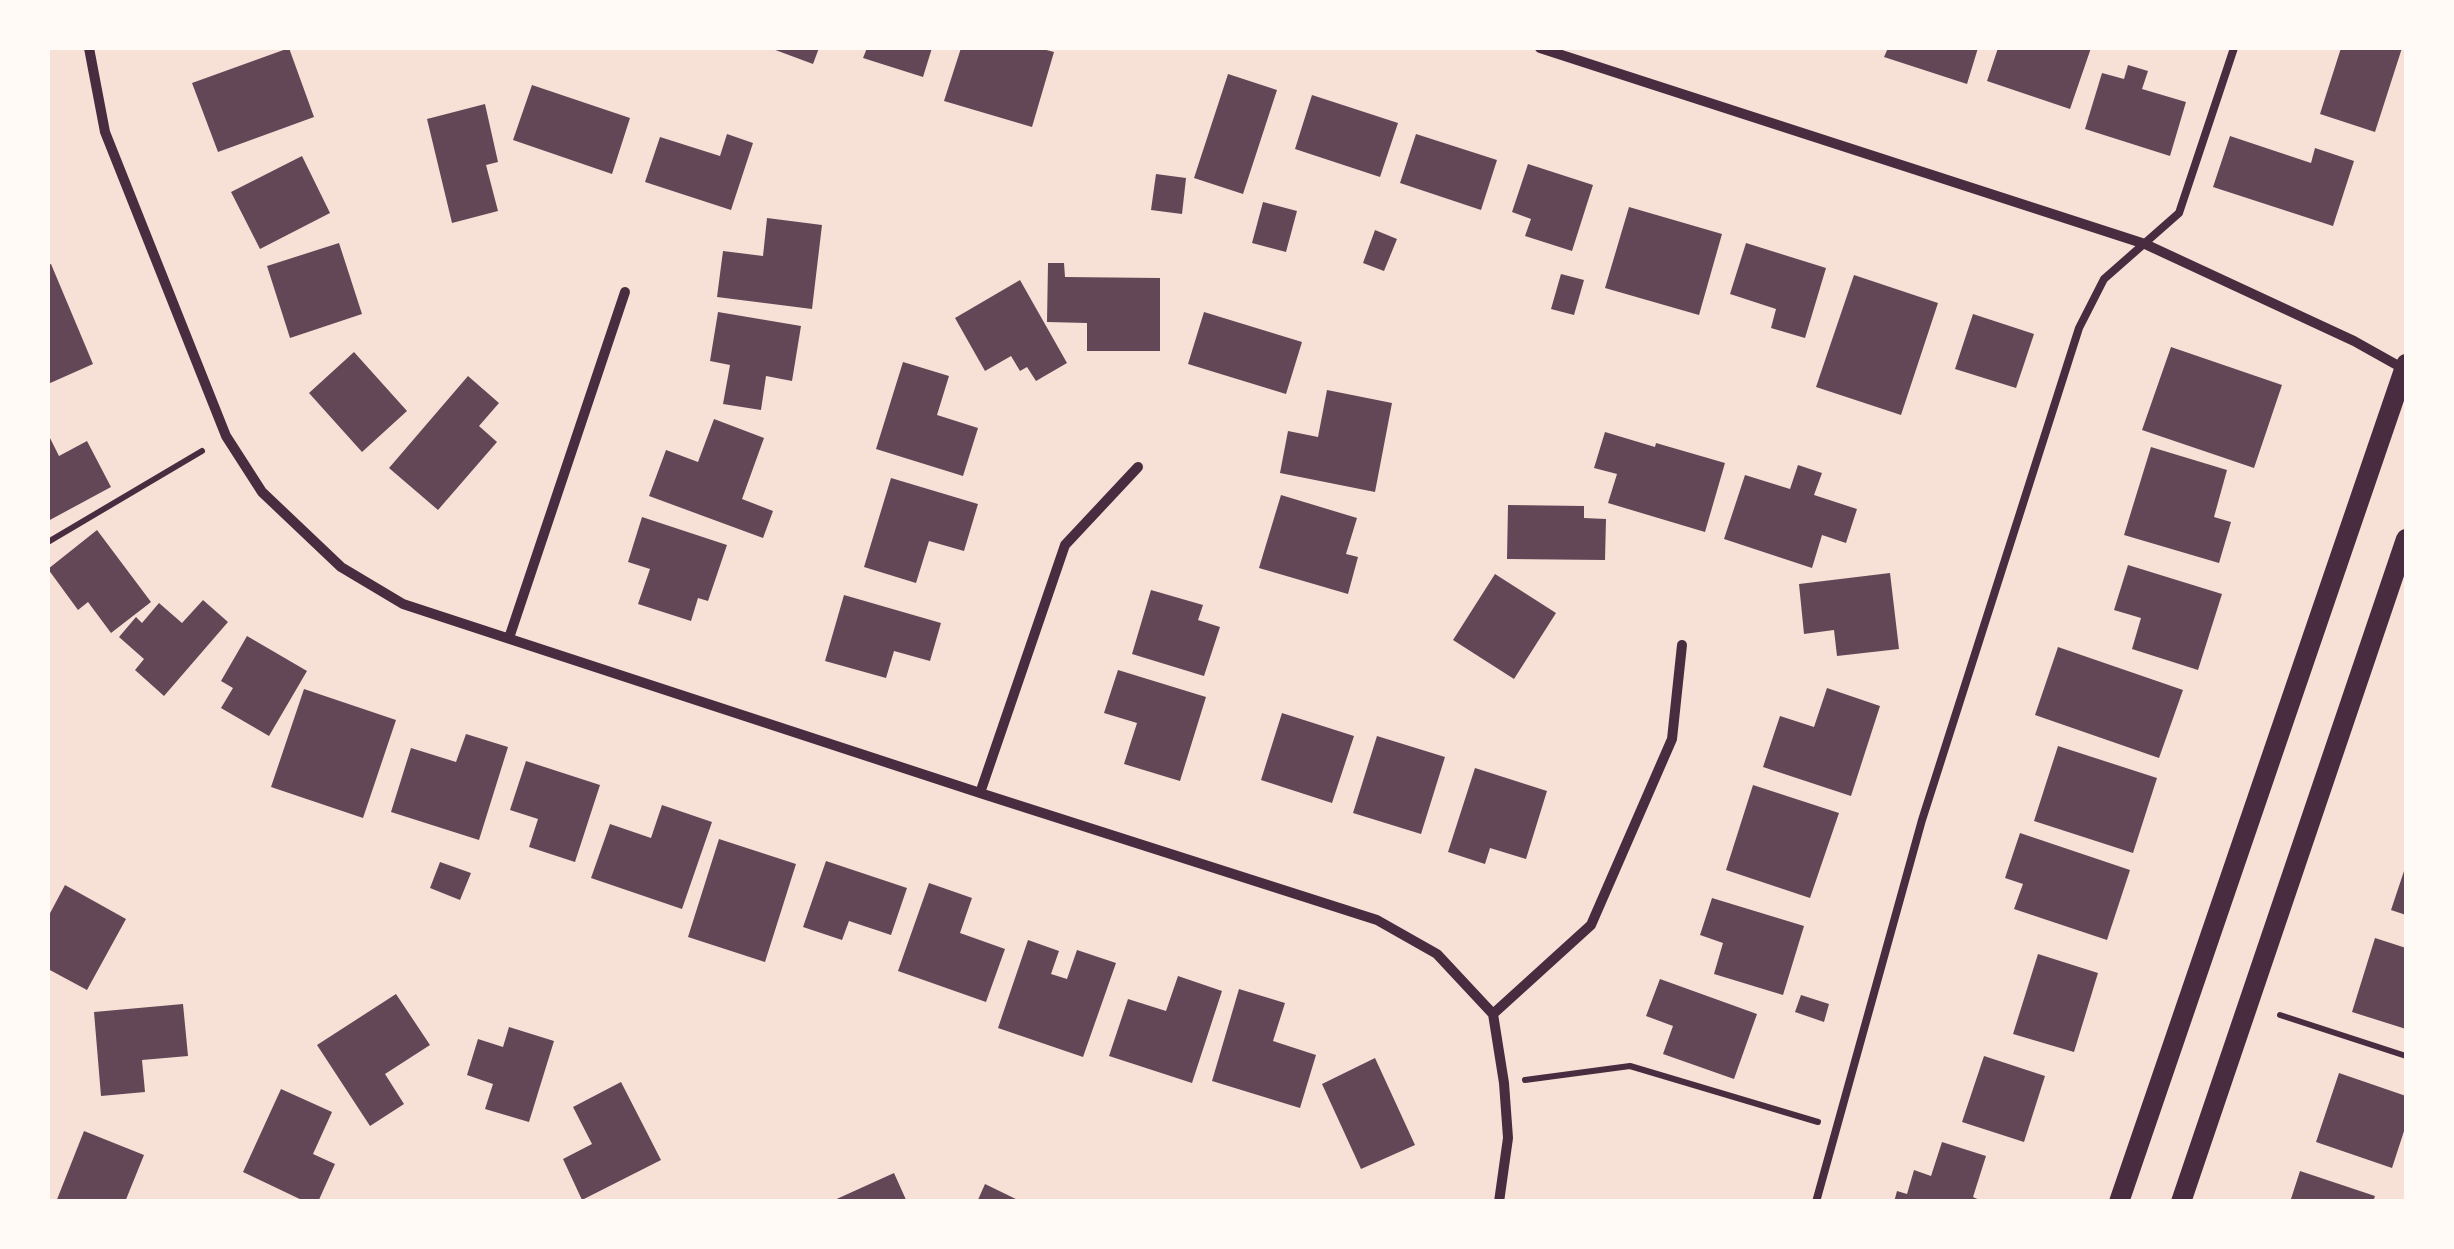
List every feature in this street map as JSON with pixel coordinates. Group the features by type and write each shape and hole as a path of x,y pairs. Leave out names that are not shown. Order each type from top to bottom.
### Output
{"main road":[{"path":"2119,1202 2406,367"},
{"path":"2181,1202 2406,540"}],"street":[{"path":"1540,48 2145,244 2406,367"},
{"path":"89,51 105,132 226,436 262,492 342,567 403,604 1377,920 1437,954 1493,1014 1508,1138 1499,1202"},
{"path":"509,638 625,292"},
{"path":"980,794 1064,544 1138,467"},
{"path":"1493,1014 1591,925 1672,739 1682,645"}],"lane":[{"path":"1816,1202 1922,820 2078,328 2104,279 2179,213 2234,48"}],"path":[{"path":"48,542 202,451"},
{"path":"2280,1014 2406,1056"},
{"path":"1504,1082 1630,1066 1836,1127"}],"building":[{"path":"289,48 314,117 218,152 192,83"},
{"path":"770,48 819,48 813,64"},
{"path":"867,48 932,48 923,77 863,58"},
{"path":"961,48 1039,48 1054,52 1032,127 944,101"},
{"path":"1888,48 1978,48 1967,84 1884,57"},
{"path":"1998,48 2091,48 2070,109 1987,81"},
{"path":"2341,48 2402,48 2375,132 2320,114"},
{"path":"2128,65 2148,71 2142,89 2186,102 2170,156 2085,129 2102,73 2124,79"},
{"path":"1228,74 1277,90 1243,194 1194,178"},
{"path":"532,85 630,118 612,174 513,140"},
{"path":"1312,95 1398,123 1380,177 1295,149"},
{"path":"485,104 498,162 486,165 498,211 452,223 427,119"},
{"path":"727,134 753,143 731,210 645,182 660,137 720,156"},
{"path":"1416,134 1497,160 1481,210 1400,183"},
{"path":"2230,136 2311,163 2315,148 2354,161 2333,226 2213,187"},
{"path":"302,156 330,213 260,249 231,192"},
{"path":"1528,164 1593,185 1572,251 1525,236 1531,219 1512,212"},
{"path":"1156,174 1186,178 1182,214 1151,210"},
{"path":"1263,202 1297,211 1286,252 1252,243"},
{"path":"1629,207 1722,234 1699,315 1605,288"},
{"path":"767,218 822,225 812,309 717,297 723,251 763,256"},
{"path":"1375,230 1397,239 1384,271 1363,263"},
{"path":"339,243 362,314 290,338 267,266"},
{"path":"1746,243 1826,268 1805,338 1771,328 1776,309 1730,294"},
{"path":"1048,263 1064,263 1065,277 1160,278 1160,351 1087,351 1087,323 1047,322"},
{"path":"51,264 93,364 48,384 48,265"},
{"path":"1561,274 1584,280 1574,315 1551,309"},
{"path":"1854,275 1938,303 1901,415 1816,387"},
{"path":"1020,280 1067,363 1036,381 1027,367 1020,371 1011,356 985,371 955,318"},
{"path":"718,312 801,326 792,381 766,376 761,410 723,404 730,365 710,361"},
{"path":"1204,312 1302,342 1286,394 1188,364"},
{"path":"1973,314 2034,334 2016,388 1955,369"},
{"path":"2171,347 2282,385 2254,468 2142,430"},
{"path":"354,352 407,411 362,452 309,393"},
{"path":"903,362 949,376 937,415 978,428 963,476 876,449"},
{"path":"468,376 499,403 479,426 497,442 438,510 389,468"},
{"path":"1327,390 1392,403 1375,492 1280,473 1288,431 1318,437"},
{"path":"714,419 764,438 742,499 773,511 763,538 649,496 666,450 698,462"},
{"path":"1605,432 1725,463 1705,532 1608,503 1617,474 1594,468"},
{"path":"48,434 59,456 87,441 111,487 48,521"},
{"path":"2151,447 2227,470 2214,517 2231,522 2219,563 2124,535"},
{"path":"1798,465 1822,473 1814,495 1857,509 1846,543 1822,535 1812,568 1724,539 1745,475 1790,489"},
{"path":"891,478 978,504 964,551 929,541 916,583 864,567"},
{"path":"1281,495 1357,518 1346,554 1358,557 1348,594 1259,568"},
{"path":"1508,505 1584,506 1584,518 1606,519 1605,560 1507,559"},
{"path":"642,517 727,545 708,601 698,598 691,621 638,604 650,569 628,562"},
{"path":"97,530 151,602 111,633 88,602 78,610 48,569"},
{"path":"2128,565 2222,594 2198,670 2132,649 2141,618 2114,610"},
{"path":"1890,573 1899,649 1837,656 1834,630 1804,634 1799,584"},
{"path":"1495,574 1556,613 1514,679 1453,640"},
{"path":"1151,590 1203,605 1198,620 1220,627 1204,676 1132,654"},
{"path":"844,595 941,623 930,661 894,651 886,678 825,661"},
{"path":"203,600 228,622 164,696 135,670 144,659 119,637 136,617 142,623 159,603 182,623"},
{"path":"247,636 307,671 269,736 221,708 233,688 221,681"},
{"path":"2058,647 2183,690 2159,758 2035,715"},
{"path":"1118,670 1206,697 1180,781 1124,764 1137,723 1104,713"},
{"path":"1827,688 1880,706 1851,796 1763,767 1780,716 1814,727"},
{"path":"304,689 396,720 363,818 271,787"},
{"path":"1282,713 1354,736 1332,803 1261,780"},
{"path":"466,734 508,747 479,840 391,812 411,748 456,762"},
{"path":"1377,736 1445,757 1421,834 1353,813"},
{"path":"2058,746 2157,778 2133,853 2034,821"},
{"path":"526,761 600,785 575,862 529,847 538,819 510,810"},
{"path":"1475,768 1547,791 1526,859 1490,848 1485,864 1448,852"},
{"path":"1753,785 1839,813 1810,898 1726,870"},
{"path":"662,805 712,822 682,909 591,878 610,824 651,838"},
{"path":"2020,833 2130,870 2107,940 2014,909 2023,884 2005,878"},
{"path":"719,839 796,864 765,962 688,937"},
{"path":"826,861 907,888 891,935 849,921 842,940 803,927"},
{"path":"440,862 471,873 460,900 430,888"},
{"path":"2406,865 2406,915 2391,910"},
{"path":"929,883 972,898 960,933 1005,949 986,1002 898,971"},
{"path":"65,885 126,919 87,990 48,969 48,917"},
{"path":"1712,898 1804,926 1783,995 1714,974 1723,943 1700,935"},
{"path":"2375,938 2406,948 2406,1029 2352,1012"},
{"path":"1028,940 1059,951 1051,974 1067,979 1077,950 1116,963 1083,1057 998,1028"},
{"path":"2038,954 2098,973 2074,1052 2013,1034"},
{"path":"1178,976 1222,991 1192,1083 1109,1056 1128,999 1166,1011"},
{"path":"1660,979 1757,1014 1734,1079 1663,1054 1673,1026 1646,1016"},
{"path":"1239,989 1285,1003 1273,1041 1316,1055 1300,1108 1212,1081"},
{"path":"396,994 430,1045 385,1074 404,1104 370,1126 317,1045"},
{"path":"1801,995 1829,1004 1824,1022 1795,1012"},
{"path":"183,1004 188,1056 142,1060 145,1092 101,1096 94,1012"},
{"path":"509,1027 554,1041 529,1122 485,1109 493,1084 467,1075 478,1039 503,1047"},
{"path":"1984,1056 2045,1076 2024,1142 1962,1122"},
{"path":"1375,1058 1415,1145 1361,1169 1322,1084"},
{"path":"2339,1073 2406,1096 2406,1125 2392,1168 2316,1142"},
{"path":"621,1082 661,1160 582,1200 563,1159 592,1144 573,1107"},
{"path":"281,1089 332,1112 313,1154 335,1164 318,1202 306,1202 243,1172"},
{"path":"84,1131 144,1155 125,1202 56,1202"},
{"path":"1942,1142 1986,1156 1973,1197 1984,1202 1894,1202 1897,1191 1907,1194 1914,1170 1931,1176"},
{"path":"2300,1171 2375,1196 2373,1202 2290,1202"},
{"path":"894,1173 907,1202 830,1202"},
{"path":"985,1184 1022,1202 977,1202"}]}
